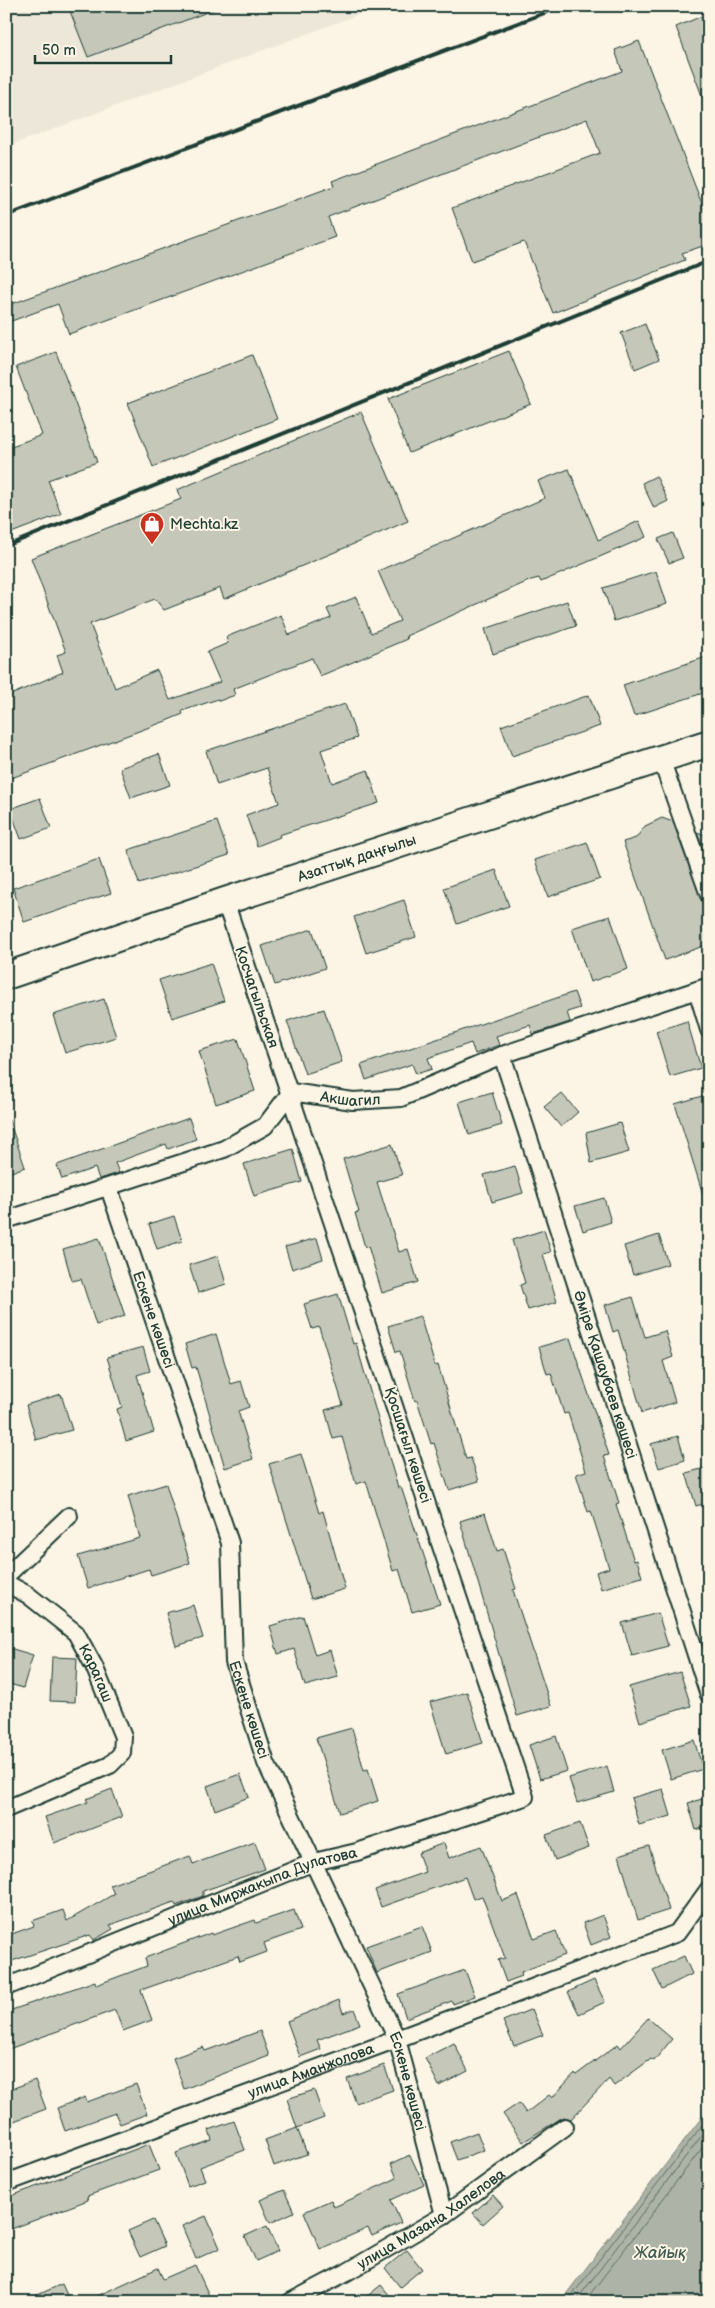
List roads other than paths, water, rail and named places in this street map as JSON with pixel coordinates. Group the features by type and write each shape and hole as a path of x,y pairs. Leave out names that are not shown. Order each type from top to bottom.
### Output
{"main road":[{"name":"Азаттық даңғылы","path":"6,976 709,743"}],"street":[{"path":"661,759 709,895"},
{"name":"Косчагыльская","path":"225,902 291,1092"},
{"path":"703,988 709,1030"},
{"name":"Акшагил","path":"291,1092 353,1101 401,1098 502,1055 703,988"},
{"name":"Әміре Қашаубаев көшесі","path":"502,1055 709,1695"},
{"path":"6,1220 224,1149 264,1126 291,1092"},
{"name":"Қосшағыл көшесі","path":"291,1092 525,1797"},
{"name":"Ескене көшесі","path":"109,1188 230,1543 234,1662 266,1763 397,2039 444,2215"},
{"path":"6,1576 69,1516"},
{"name":"Карагаш","path":"6,1583 28,1595 76,1634 94,1666 123,1737 122,1753 110,1765 6,1809"},
{"name":"улица Миржакыпа Дулатова","path":"6,1987 314,1862 357,1852 525,1797"},
{"name":"улица Аманжолова","path":"6,2182 397,2039 678,1933 709,1889"},
{"name":"улица Мазана Халелова","path":"290,2302 347,2272 444,2215 565,2128"}],"water":[{"name":"Жайық","path":"709,2108 709,2302 560,2302"}],"railway":[{"path":"6,216 563,6"},
{"path":"6,546 709,261"}],"place":[{"name":"Mechta.kz","path":"152,545"}]}
